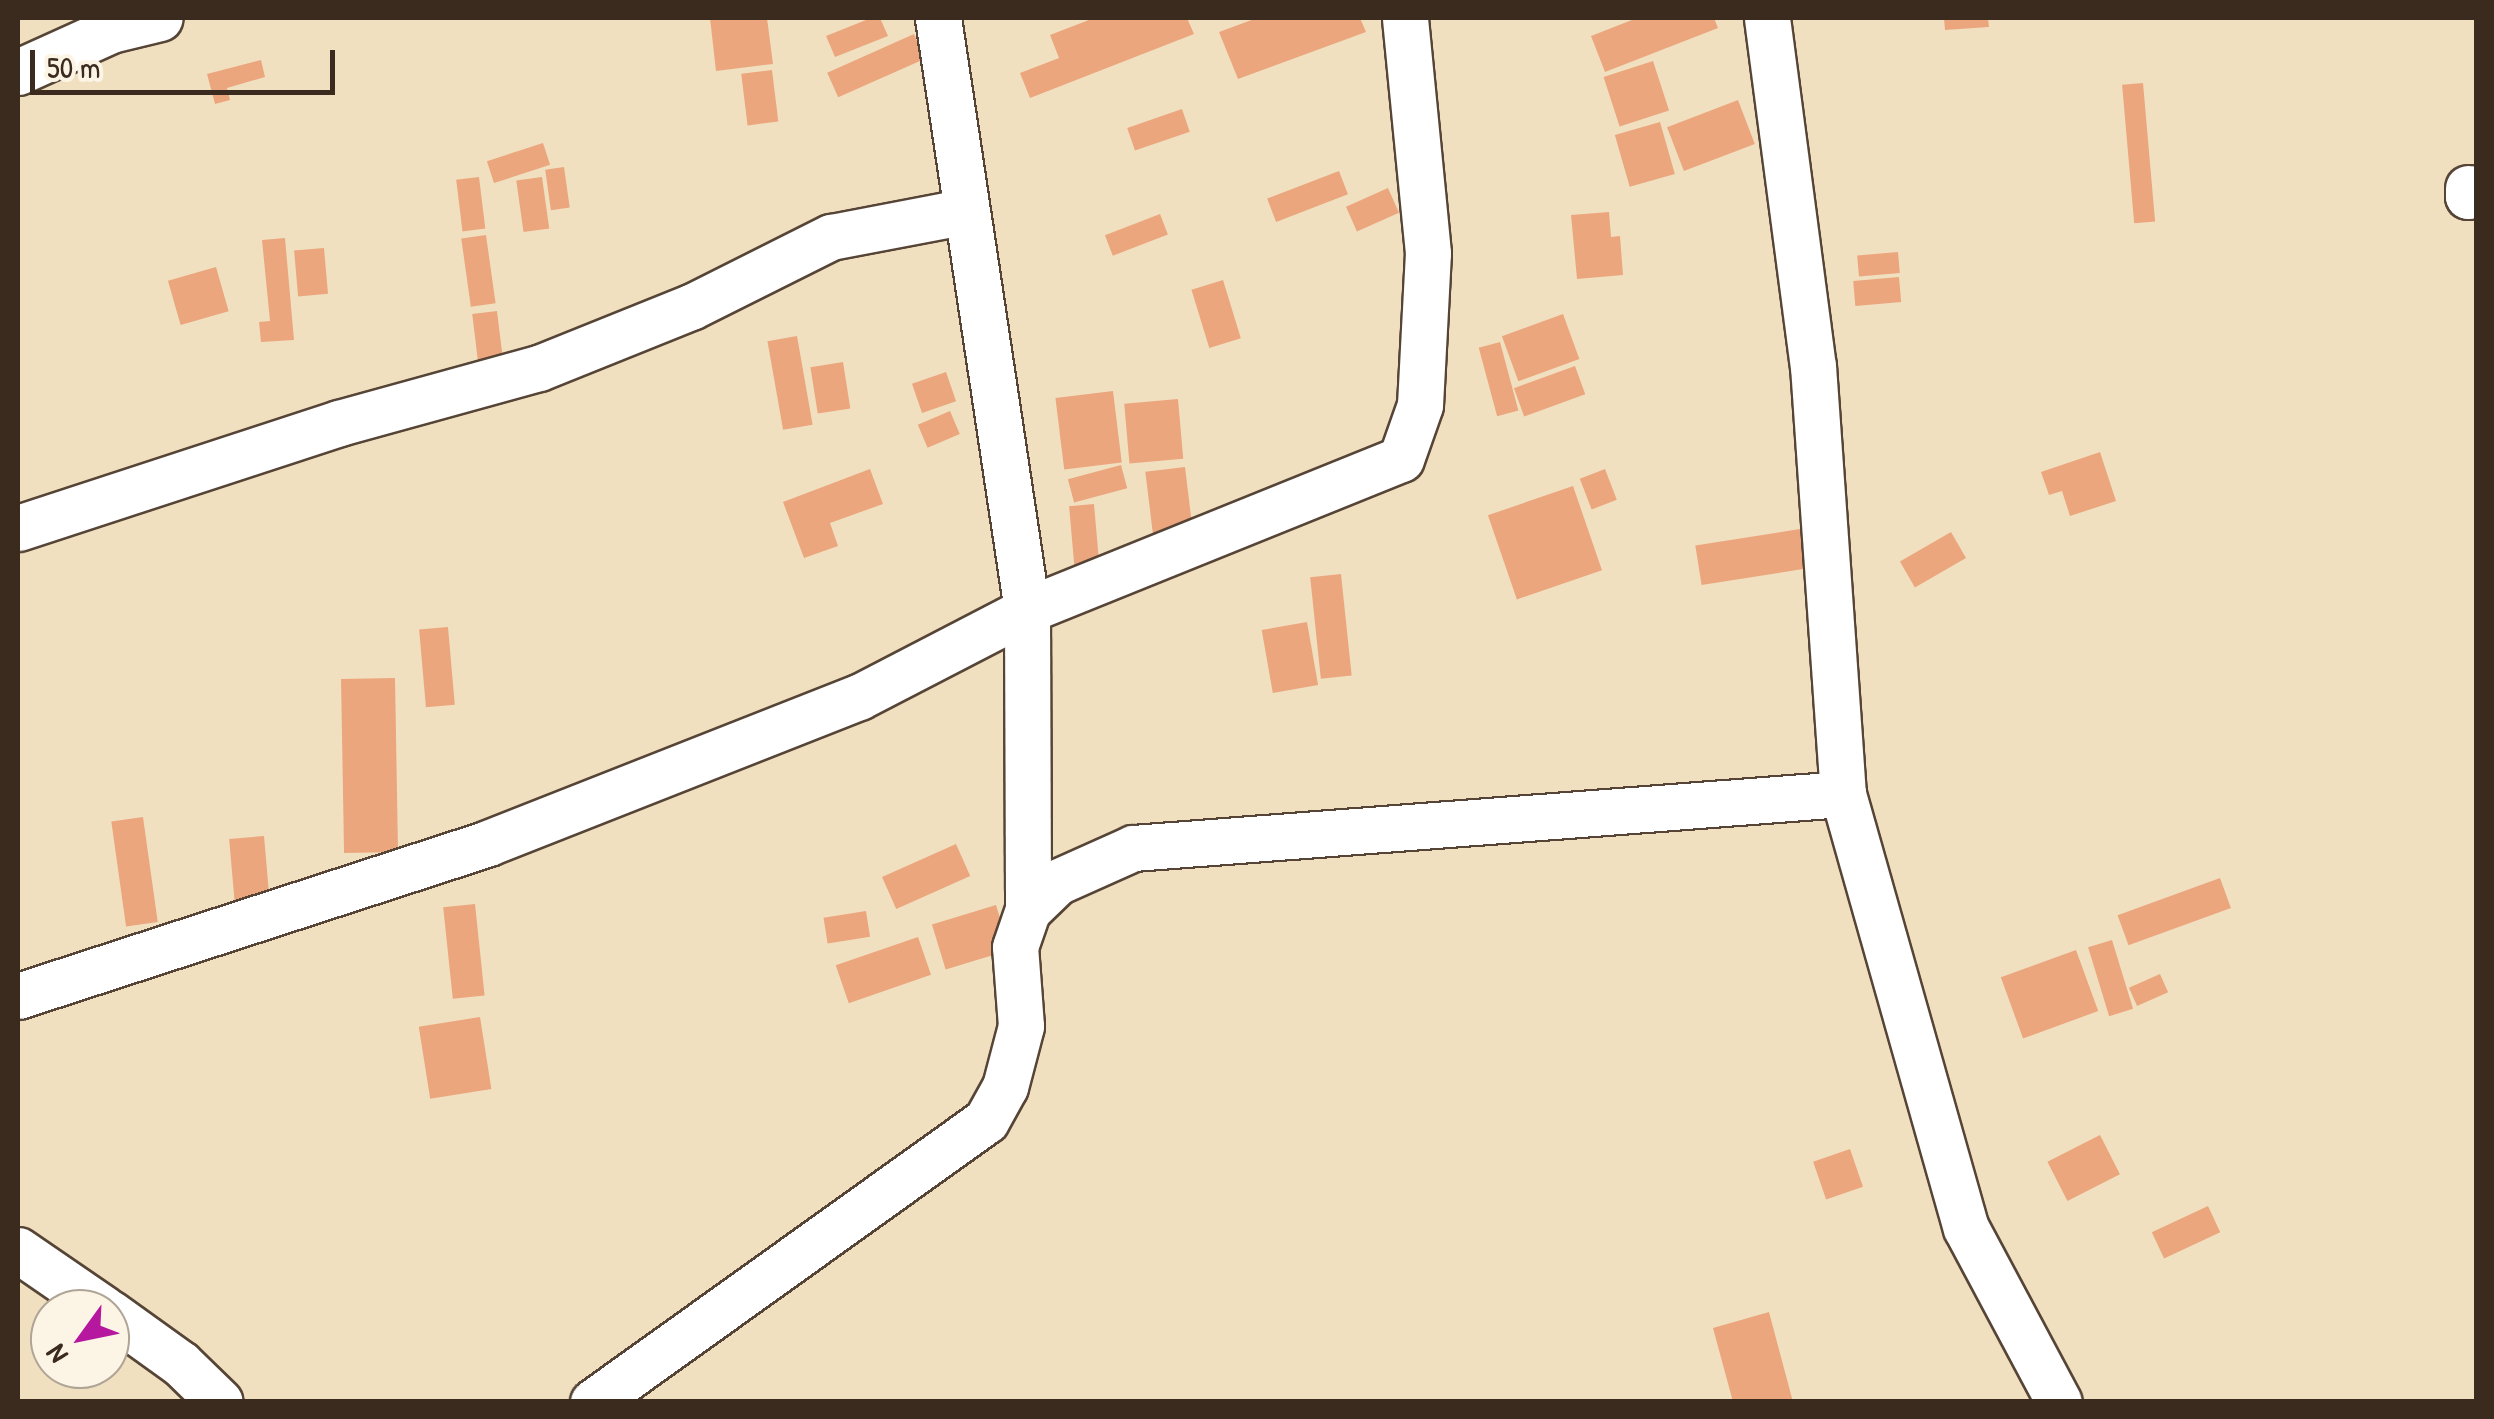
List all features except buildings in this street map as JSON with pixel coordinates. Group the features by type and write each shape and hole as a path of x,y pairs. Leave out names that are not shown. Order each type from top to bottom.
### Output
{"street":[{"path":"18,72 111,30 160,18"},
{"path":"593,1402 986,1121 1005,1087 1021,1026 1015,947 1028,910 1028,610 938,18"},
{"path":"18,996 488,843 859,697 1028,610 1401,460 1420,405 1428,253 1405,18"},
{"path":"1767,18 1813,366 1843,794 1966,1228 2060,1402"},
{"path":"18,528 340,423 539,368 692,307 830,237 966,211"},
{"path":"1028,910 1057,882 1133,848 1843,794"},
{"path":"18,1250 75,1289"},
{"path":"130,1327 181,1364 220,1402"}]}
